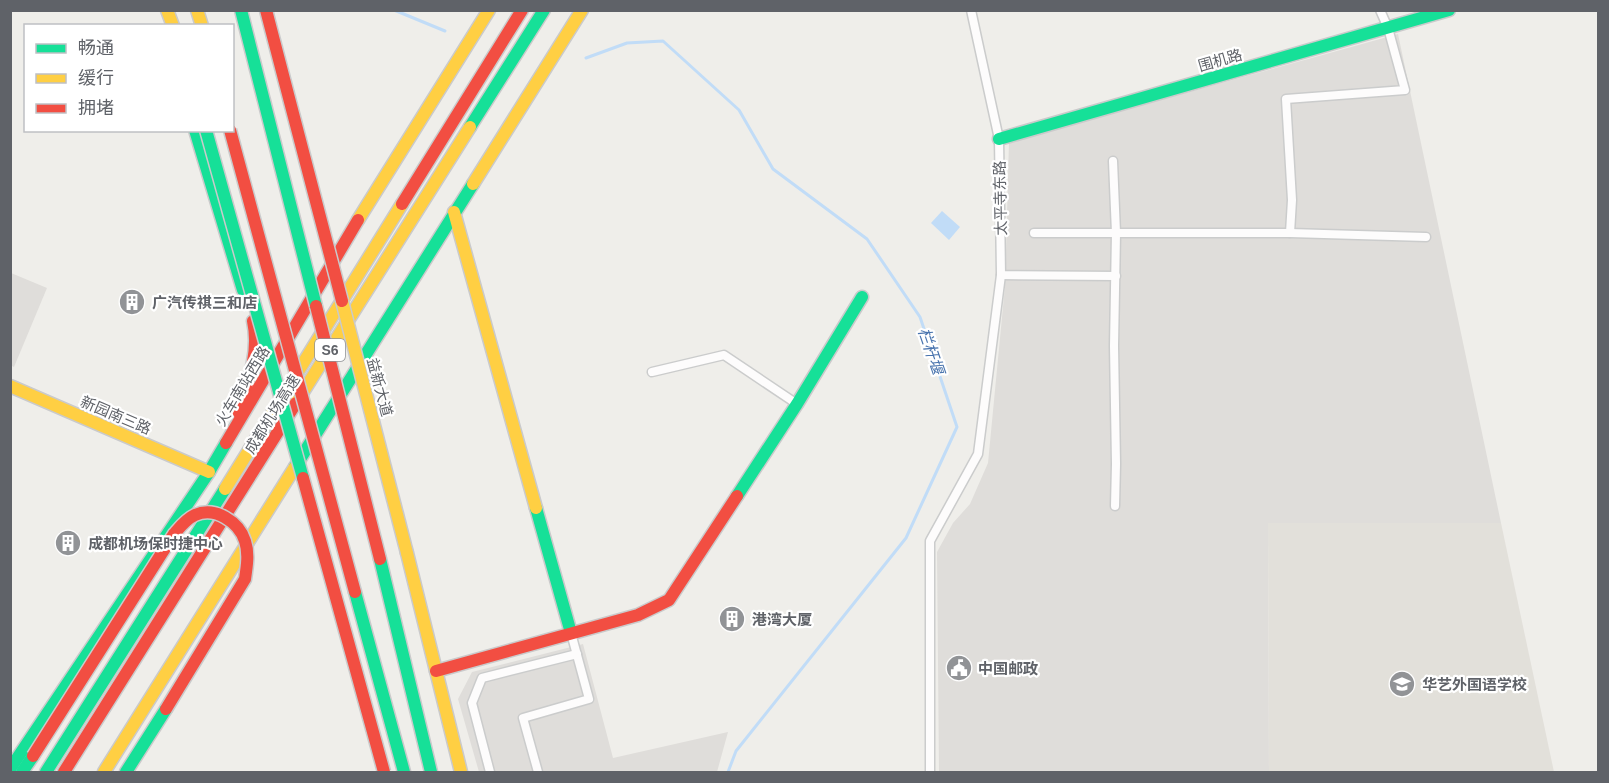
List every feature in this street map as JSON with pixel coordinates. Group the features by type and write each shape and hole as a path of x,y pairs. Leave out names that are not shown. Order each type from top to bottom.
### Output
{"main road":[{"path":"241,10 380,559 431,772"},
{"name":"益新大道","path":"266,10 407,553 461,772"},
{"name":"火车南站西路","path":"10,769 209,471 377,187 489,10"},
{"name":"成都机场高速","path":"46,772 301,369 522,10"},
{"name":"成都机场高速","path":"64,772 543,10"},
{"path":"104,772 582,10"},
{"name":"围机路","path":"999,139 1449,10"},
{"path":"196,132 256,332 253,366 232,432"},
{"path":"207,132 384,772"},
{"path":"231,132 404,772"},
{"path":"454,212 571,633"},
{"path":"436,670 638,615 669,600 797,404 862,297"},
{"name":"新园南三路","path":"10,386 209,471"},
{"path":"22,772 174,534 192,516 201,513 226,517 236,524 247,543 248,568 245,579 126,772"}],"street":[{"name":"太平寺东路","path":"930,772 930,541 978,454 1001,275 999,139 971,10"},
{"path":"1290,233 1292,200 1286,99 1404,90 1388,28 1380,10"},
{"path":"1113,161 1116,233 1115,506"},
{"path":"1034,233 1290,233 1426,237"},
{"path":"1001,275 1116,276"},
{"path":"652,372 724,355 797,404"},
{"path":"538,772 523,718 589,699 571,633"},
{"path":"490,772 472,703 482,678 577,654"}],"shaded area":[{"path":"1398,34 1501,523 1268,523 1269,772 939,772 937,552 953,523 970,504 988,463 1005,286 1009,142"},
{"path":"11,273 47,288 14,367 10,365"},
{"name":"华艺外国语学校","path":"1268,523 1501,523 1554,772 1269,772"},
{"path":"583,644 613,758 728,732 717,772 479,772 458,699 472,672"}],"water":[{"path":"942,211 960,227 949,240 931,223"}],"waterway":[{"name":"栏杆堰","path":"394,10 445,31"},
{"name":"栏杆堰","path":"586,58 627,43 663,41 739,110 773,169 867,239 920,317 957,427 906,538 736,751 728,772"}],"traffic: fast":[{"path":"241,10 316,306"},
{"path":"470,127 544,10"},
{"path":"999,139 1449,10"},
{"path":"196,132 243,290"},
{"path":"207,132 303,478"},
{"path":"295,467 473,184"},
{"path":"737,496 797,404 862,297"},
{"path":"10,769 209,472 226,443"},
{"path":"46,772 225,489"},
{"path":"536,508 571,633"},
{"path":"380,559 431,772"},
{"path":"355,592 404,772"},
{"path":"126,772 166,709"},
{"path":"22,772 33,756"}],"traffic: slow":[{"path":"167,10 172,24"},
{"path":"197,10 201,24"},
{"path":"358,220 489,10"},
{"path":"473,184 582,10"},
{"path":"296,403 470,127"},
{"path":"225,489 402,204"},
{"path":"454,212 536,508"},
{"path":"342,301 407,553"},
{"path":"10,386 209,472"},
{"path":"104,772 295,467"},
{"path":"407,553 461,772"}],"traffic: jam":[{"path":"266,10 342,301"},
{"path":"402,204 522,10"},
{"path":"231,132 355,592"},
{"path":"226,443 358,220"},
{"path":"316,306 380,559"},
{"path":"238,412 254,356 253,321"},
{"path":"64,772 296,403"},
{"path":"303,478 384,772"},
{"path":"436,671 638,615 669,600 737,496"},
{"path":"33,756 174,534 195,515 218,514 232,522 245,541 247,555 245,579 166,709"}],"place":[{"name":"广汽传祺三和店","path":"132,302"},
{"name":"成都机场保时捷中心","path":"68,543"},
{"name":"港湾大厦","path":"732,619"},
{"name":"中国邮政","path":"959,668"},
{"name":"华艺外国语学校","path":"1402,684"}]}
